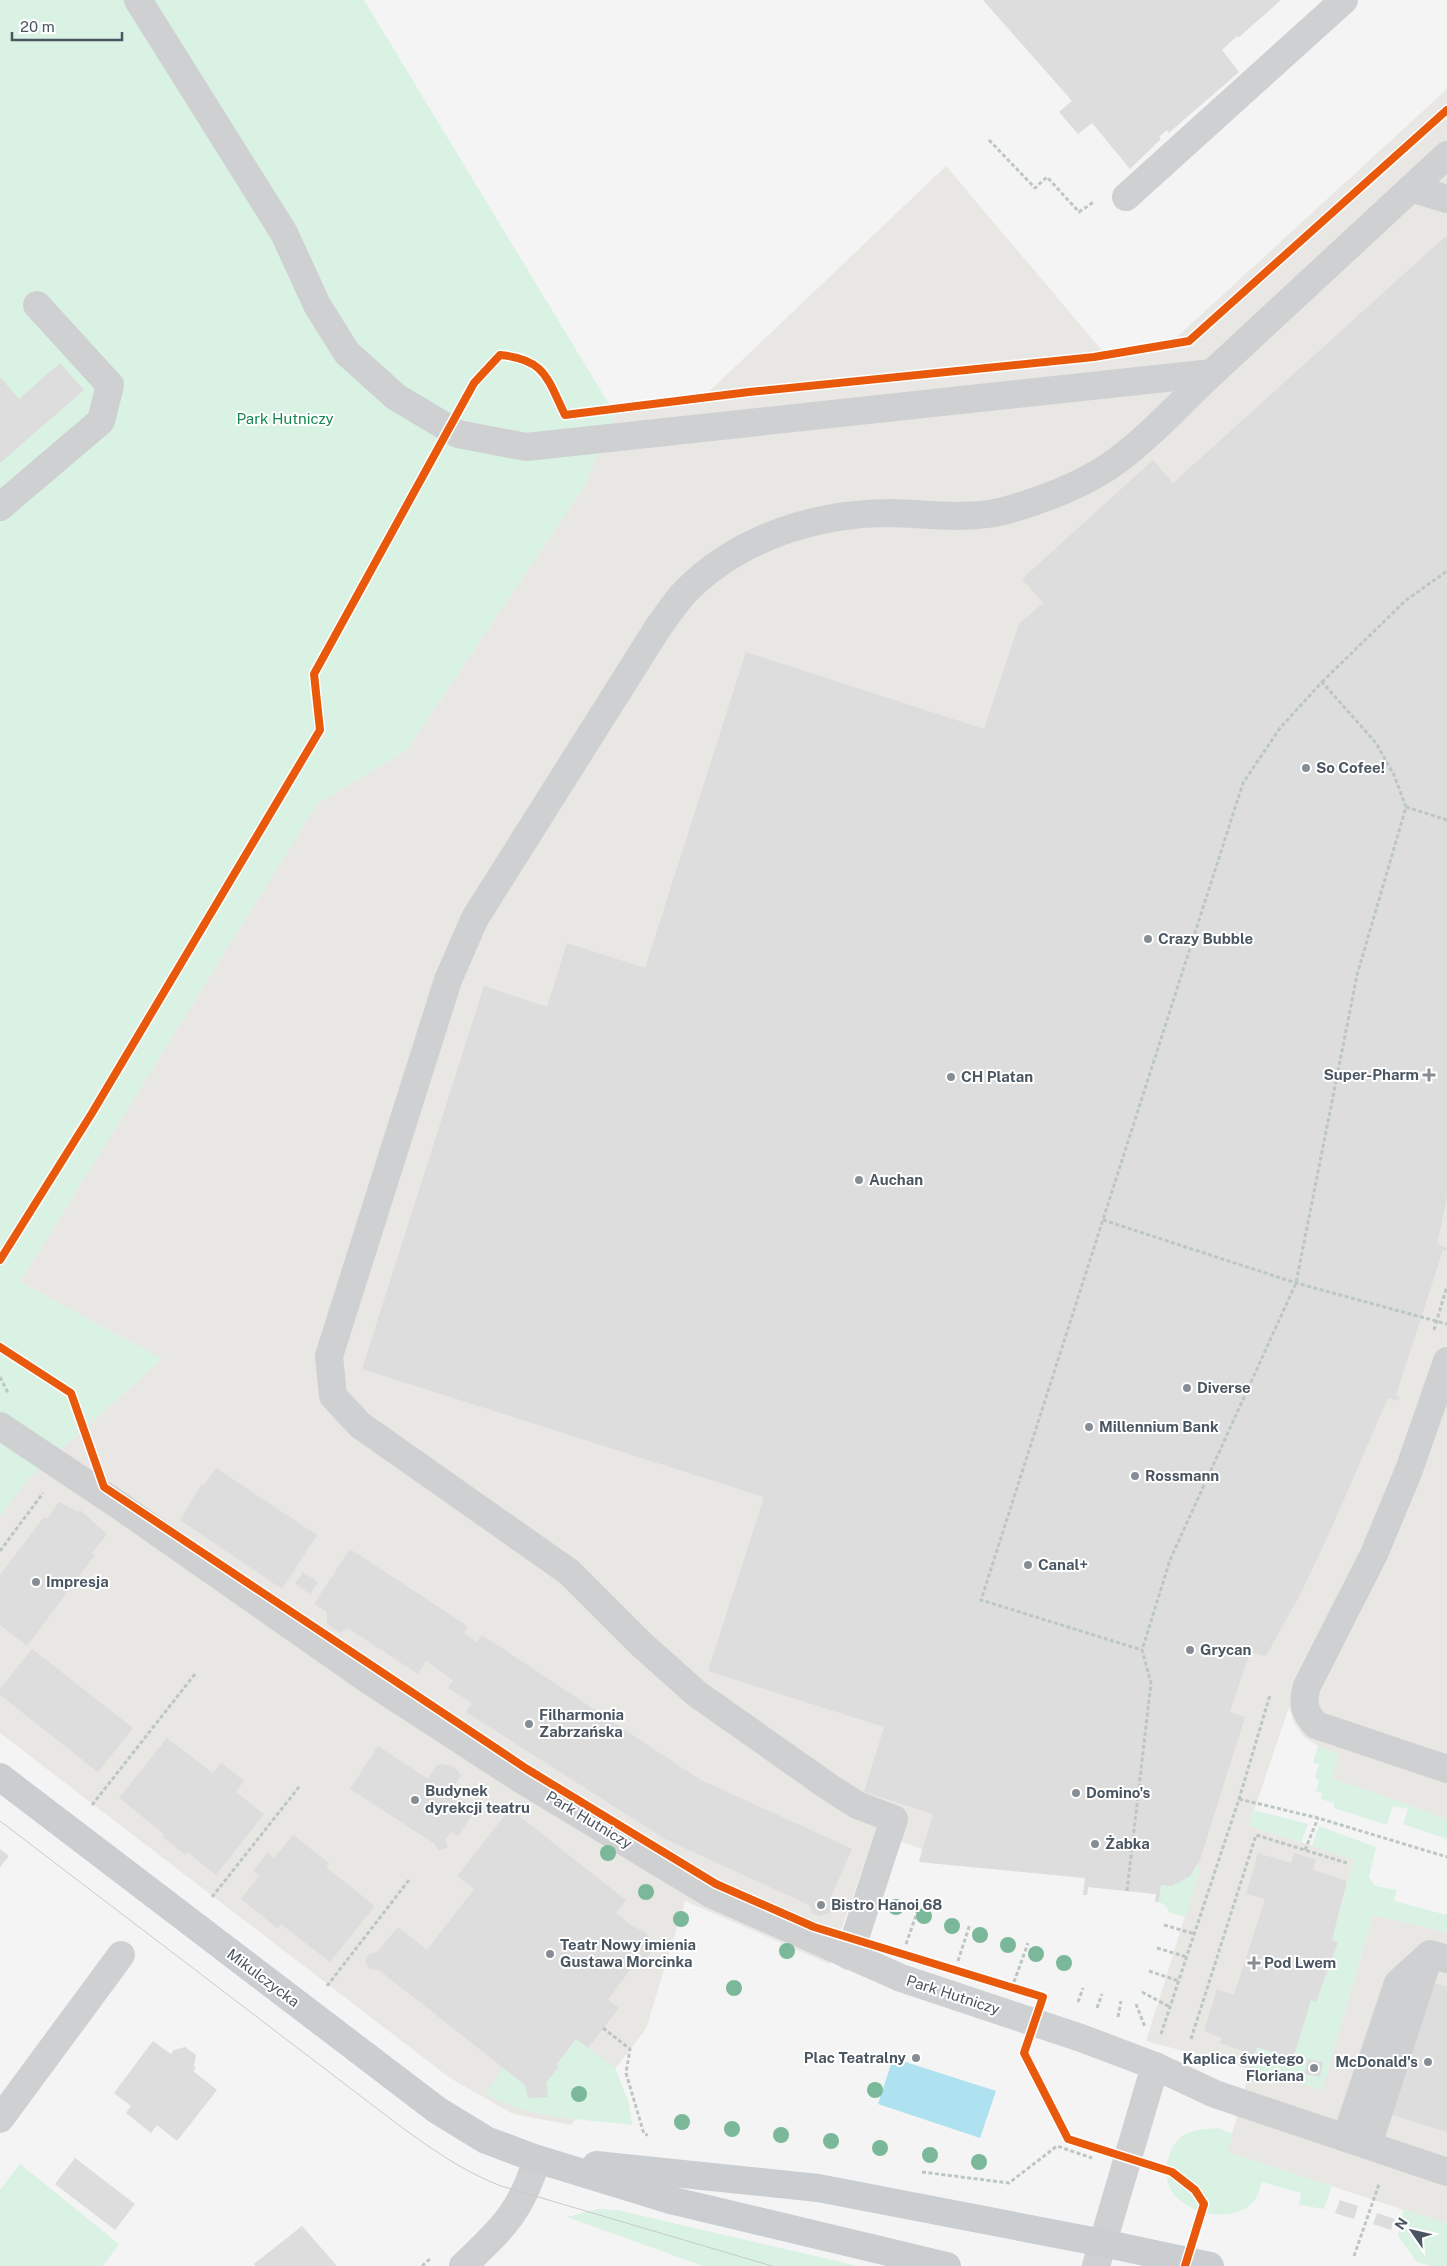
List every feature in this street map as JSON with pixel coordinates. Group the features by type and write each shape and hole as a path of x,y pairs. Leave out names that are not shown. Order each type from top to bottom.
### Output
{"main road":[{"name":"Mikulczycka","path":"0,1777 437,2110 486,2140 537,2159"},
{"path":"537,2159 818,2188 1100,2254 1210,2266"},
{"path":"537,2159 674,2201 947,2266"}],"street":[{"path":"138,0 284,233 317,304 347,353 396,397 458,434 526,447 1212,373"},
{"path":"1126,197 1344,0"},
{"path":"849,1956 894,1819 857,1805 828,1788 697,1694 641,1644 569,1572 360,1425 333,1396 329,1356 448,980 475,918 659,626 687,590 721,562 759,539 796,527 844,515 965,515 1002,511 1041,500 1079,484 1110,466 1447,155"},
{"path":"1411,188 1447,199"},
{"path":"0,507 101,421 110,385 37,305"},
{"path":"1447,1361 1409,1470 1378,1545 1307,1686 1303,1699 1306,1714 1316,1724 1447,1769"},
{"name":"Park Hutniczy","path":"2,1432 62,1468 370,1681 519,1778 711,1894 901,1978 1081,2038 1155,2066 1215,2094 1447,2172"},
{"path":"0,2119 121,1955"},
{"path":"1368,2145 1438,1956"},
{"path":"1100,2254 1155,2066"},
{"path":"463,2266 504,2225 520,2205 537,2159"}],"path":[{"path":"989,140 1035,188 1048,178 1073,205"},
{"path":"1142,1650 981,1600 1243,783 1280,728 1322,682 1405,601 1447,571"},
{"path":"1127,1891 1151,1683 1142,1650 1170,1560 1296,1283 1357,975 1406,807 1394,775 1376,743 1322,682"},
{"path":"1406,807 1447,820"},
{"path":"1103,1220 1296,1283 1447,1324"},
{"path":"0,1551 62,1468"},
{"path":"87,1812 195,1674"},
{"path":"207,1903 300,1787"},
{"path":"1239,1799 1318,1818 1447,1857"},
{"path":"1305,1850 1318,1818"},
{"path":"1191,2039 1256,1835 1347,1863"},
{"path":"322,1992 409,1880"},
{"path":"904,1950 919,1907"},
{"path":"959,1957 970,1924"},
{"path":"1164,1925 1195,1934"},
{"path":"1015,1979 1028,1943"},
{"path":"1157,1948 1187,1957"},
{"path":"1149,1971 1179,1981"},
{"path":"1078,2004 1083,1988"},
{"path":"1142,1992 1170,2007"},
{"path":"1096,2010 1102,1994"},
{"path":"1118,2018 1120,2000"},
{"path":"1136,2004 1142,2020"},
{"path":"603,2028 630,2048 626,2073 644,2134 654,2135"},
{"path":"1354,2256 1368,2145"},
{"path":"919,2171 1010,2183 1057,2146 1088,2155"}],"shaded area":[{"path":"1447,89 1447,1819 1331,1778 1338,1754 1318,1746 1304,1737 1294,1723 1289,1707 1249,1826 1354,1859 1332,1940 1338,1942 1316,2002 1311,2000 1293,2059 1254,2055 1251,2069 1322,2090 1373,1915 1447,1932 1447,2224 1227,2152 1250,2069 1146,2041 1199,1872 1197,1865 1182,1882 1172,1886 1161,1885 1159,1902 1155,1902 1156,1894 1088,1887 1087,1895 1083,1895 1085,1878 919,1862 922,1849 875,1833 829,1964 685,1901 646,2029 571,2125 513,2114 450,2078 0,1733 0,1516 28,1479 162,1359 20,1282 317,804 407,750 585,485 615,414 697,403 946,166 1105,354 1167,346"}],"green space":[{"name":"Park Hutniczy","path":"0,0 364,0 615,414 585,485 407,750 317,804 20,1282 162,1359 28,1479 0,1516"},
{"path":"1318,1746 1339,1754 1332,1778 1447,1819 1447,1839 1403,1824 1408,1809 1393,1806 1387,1825 1334,1808 1334,1803 1321,1799 1322,1793 1316,1792 1319,1780 1315,1778 1319,1764 1313,1763"},
{"path":"1253,1810 1308,1824 1301,1842 1249,1826"},
{"path":"1319,1826 1376,1847 1369,1877 1375,1886 1397,1890 1394,1901 1447,1915 1447,1932 1373,1915 1322,2090 1251,2069 1257,2047 1293,2058 1311,2000 1316,2001 1338,1942 1332,1940 1354,1859 1312,1846"},
{"path":"1198,1864 1199,1872 1185,1917 1169,1912 1165,1905 1159,1902 1161,1885 1178,1883 1191,1874"},
{"path":"576,2039 615,2068 629,2103 632,2125 557,2117 520,2109 486,2094 503,2068 525,2085 528,2098 548,2097 546,2083 559,2067 556,2065"},
{"path":"1218,2128 1233,2134 1227,2152 1332,2186 1324,2209 1299,2205 1301,2193 1262,2182 1258,2195 1250,2205 1241,2211 1230,2214 1208,2213 1186,2205 1171,2190 1168,2183 1166,2168 1170,2152 1178,2139 1188,2133"},
{"path":"20,2164 119,2244 103,2266 0,2266 0,2190"},
{"path":"598,2209 617,2210 858,2266 703,2266 567,2217"},
{"path":"1404,2209 1447,2224 1447,2266 1431,2266 1417,2262 1398,2236"}],"water":[{"path":"893,2058 996,2091 980,2138 878,2104"}],"building":[{"path":"983,0 1281,0 1222,50 1239,72 1169,133 1167,130 1159,137 1161,139 1130,169 1092,123 1078,134 1059,112 1072,101"},
{"name":"CH Platan","path":"1447,235 1447,1198 1437,1244 1447,1248 1446,1251 1443,1250 1396,1395 1400,1397 1398,1401 1388,1398 1301,1593 1266,1656 1250,1652 1230,1712 1245,1717 1200,1860 1190,1876 1172,1886 1161,1885 1159,1902 1155,1902 1156,1894 1088,1887 1087,1895 1083,1895 1085,1878 919,1862 933,1814 864,1792 884,1727 708,1671 764,1497 362,1369 484,986 547,1007 567,943 645,968 746,652 984,729 1019,624 1043,603 1022,579 1153,460 1173,483"},
{"path":"60,363 84,390 0,463 0,377 19,399"},
{"path":"216,1468 317,1535 282,1589 180,1520 201,1485 203,1486"},
{"path":"59,1502 78,1512 80,1510 107,1534 92,1553 95,1555 27,1646 0,1625 0,1575 44,1517 47,1519"},
{"path":"350,1549 466,1625 468,1627 464,1633 477,1642 482,1635 699,1779 852,1849 831,1897 834,1905 830,1913 820,1916 812,1913 809,1905 665,1839 466,1712 472,1703 448,1688 453,1680 426,1661 418,1674 348,1628 340,1633 327,1624 327,1612 314,1604"},
{"path":"303,1572 318,1582 310,1594 295,1584"},
{"path":"32,1649 133,1728 98,1772 0,1695 0,1689"},
{"path":"167,1738 213,1773 221,1763 244,1781 236,1792 264,1814 216,1875 187,1852 186,1855 162,1837 164,1834 119,1798"},
{"name":"Budynek dyrekcji teatru","path":"378,1746 428,1779 436,1766 441,1764 453,1766 459,1772 461,1776 450,1792 476,1809 458,1836 451,1832 445,1840 448,1847 438,1851 435,1844 350,1789"},
{"name":"Teatr Nowy imienia Gustawa Morcinka","path":"510,1809 626,1900 616,1913 632,1926 645,1932 652,1941 649,1956 633,1966 608,2000 619,2008 588,2048 576,2039 556,2065 559,2066 546,2083 548,2097 528,2098 525,2085 379,1970 369,1969 365,1961 369,1954 377,1952 398,1927 427,1950 474,1889 457,1876"},
{"path":"293,1835 329,1863 326,1867 375,1906 330,1962 281,1924 277,1928 241,1899 259,1876 253,1871 268,1852 274,1858"},
{"path":"0,1849 9,1856 0,1867"},
{"path":"1258,1853 1291,1863 1294,1853 1316,1860 1313,1870 1347,1881 1332,1940 1338,1942 1316,2002 1311,2000 1293,2059 1257,2047 1254,2055 1220,2043 1222,2038 1204,2031 1217,1989 1234,1995 1265,1899 1246,1894"},
{"name":"McDonald's","path":"1432,1982 1447,1987 1447,2132 1392,2115"},
{"path":"153,2041 171,2054 174,2050 185,2047 196,2055 194,2066 196,2068 193,2071 217,2090 177,2141 157,2125 151,2133 126,2113 131,2106 114,2093"},
{"name":"Kaplica świętego Floriana","path":"1308,2059 1323,2062 1320,2077 1305,2074"},
{"path":"75,2158 135,2204 115,2230 55,2184"},
{"path":"1340,2200 1358,2206 1354,2219 1335,2213"},
{"path":"1377,2213 1395,2219 1391,2230 1373,2224"},
{"path":"302,2226 337,2266 255,2266 254,2264"}],"tram line":[{"path":"0,1821 396,2123 460,2166 501,2186 772,2266"}],"cycle path":[{"path":"0,1260 92,1113 320,730 314,674 474,383 500,355 515,357 536,366 543,373 554,391 565,415 749,392 1094,357 1189,341 1447,110"},
{"path":"0,1347 71,1393 104,1487 527,1769 716,1884 814,1927 1043,1997 1024,2053 1068,2139 1172,2172 1195,2190 1204,2204 1185,2266"}],"place":[{"name":"So Cofee!","path":"1306,768"},
{"name":"Crazy Bubble","path":"1148,939"},
{"name":"Super-Pharm","path":"1429,1075"},
{"name":"CH Platan","path":"951,1077"},
{"name":"Auchan","path":"859,1180"},
{"name":"Diverse","path":"1187,1388"},
{"name":"Millennium Bank","path":"1089,1427"},
{"name":"Rossmann","path":"1135,1476"},
{"name":"Canal+","path":"1028,1565"},
{"name":"Impresja","path":"36,1582"},
{"name":"Grycan","path":"1190,1650"},
{"name":"Filharmonia Zabrzańska","path":"529,1724"},
{"name":"Domino's","path":"1076,1793"},
{"name":"Budynek dyrekcji teatru","path":"415,1800"},
{"name":"Żabka","path":"1095,1844"},
{"name":"Bistro Hanoi 68","path":"821,1905"},
{"name":"Teatr Nowy imienia Gustawa Morcinka","path":"550,1954"},
{"name":"Pod Lwem","path":"1254,1963"},
{"name":"Plac Teatralny","path":"916,2058"},
{"name":"McDonald's","path":"1428,2062"},
{"name":"Kaplica świętego Floriana","path":"1314,2068"}]}
